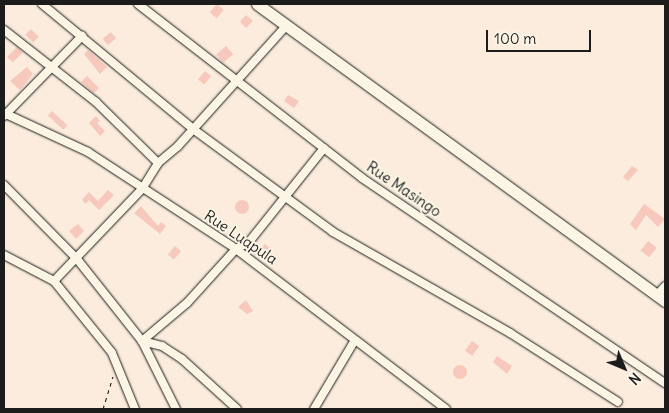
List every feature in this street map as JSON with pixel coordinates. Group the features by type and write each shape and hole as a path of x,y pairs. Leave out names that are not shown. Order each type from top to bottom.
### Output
{"main road":[{"path":"257,4 661,298"}],"street":[{"path":"42,4 193,128 333,232 510,333 618,402"},
{"name":"Rue Masingo","path":"138,4 235,81 324,148 665,384"},
{"path":"54,281 142,189 158,163 193,128 287,25"},
{"path":"4,30 96,102 158,163"},
{"path":"5,114 53,68 82,36"},
{"name":"Rue Luapula","path":"5,114 88,152 236,249 446,409"},
{"path":"142,340 187,303 236,249 249,242 324,148"},
{"path":"4,186 77,259 142,340 176,409"},
{"path":"4,255 54,281 112,352 135,409"},
{"path":"661,298 665,286"},
{"path":"142,340 162,346 182,359 236,409"},
{"path":"314,409 355,340"}],"path":[{"path":"103,409 118,367"}],"building":[{"path":"217,4 224,10 217,18 210,12"},
{"path":"246,15 253,21 246,28 240,22"},
{"path":"31,29 39,37 33,42 25,35"},
{"path":"111,32 116,38 108,45 103,39"},
{"path":"226,46 233,54 223,63 216,55"},
{"path":"17,47 23,53 13,63 7,57"},
{"path":"88,50 107,67 100,74 84,54"},
{"path":"27,67 33,74 20,90 10,81"},
{"path":"205,71 211,76 204,85 198,79"},
{"path":"87,76 99,88 94,93 81,82"},
{"path":"288,95 299,101 294,108 284,101"},
{"path":"52,111 67,125 63,130 48,115"},
{"path":"96,116 100,121 97,123 105,131 100,136 89,123"},
{"path":"632,166 638,170 628,181 623,177"},
{"path":"108,190 114,195 99,210 89,200 86,204 82,200 89,192 98,201"},
{"path":"242,200 247,202 249,207 247,212 242,214 237,212 235,207 237,202"},
{"path":"644,204 665,219 658,227 646,215 636,230 630,224"},
{"path":"141,206 158,226 161,222 166,226 160,234 134,213"},
{"path":"78,224 84,231 76,239 69,231"},
{"path":"648,241 657,248 649,257 641,250"},
{"path":"265,244 271,249 263,257 258,252"},
{"path":"175,246 181,251 174,260 168,254"},
{"path":"246,300 253,311 247,314 238,307"},
{"path":"472,341 479,346 472,356 465,351"},
{"path":"497,356 512,366 507,374 493,362"},
{"path":"460,365 465,367 467,372 465,377 460,379 455,377 453,372 455,367"}]}
